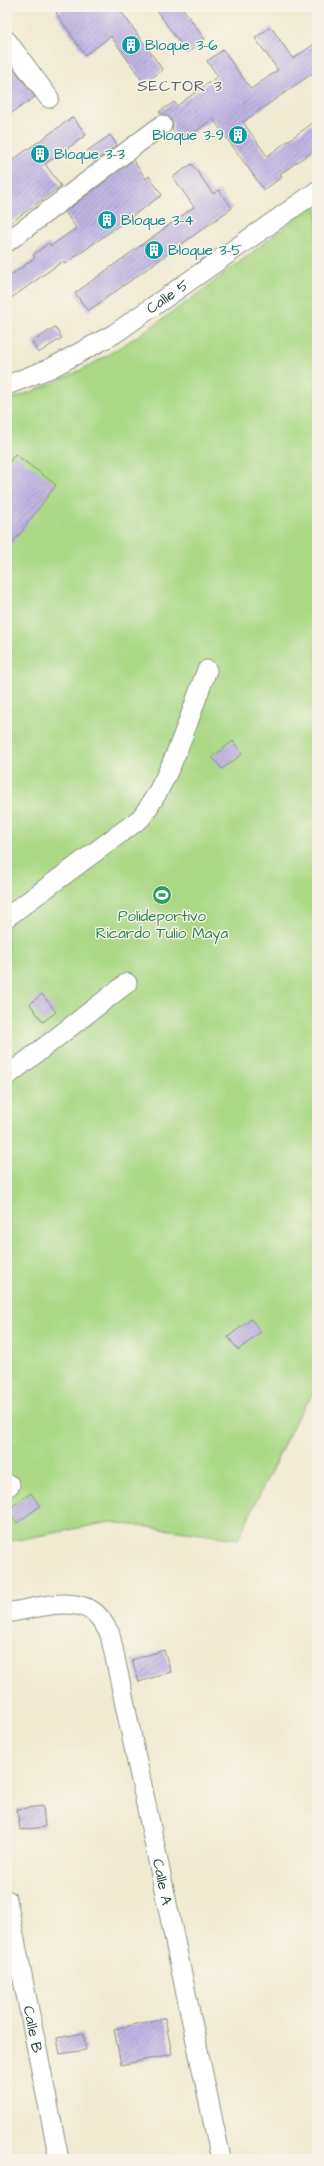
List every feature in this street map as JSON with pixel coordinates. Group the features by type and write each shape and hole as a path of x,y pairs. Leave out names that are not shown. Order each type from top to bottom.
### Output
{"street":[{"path":"7,41 49,98"},
{"path":"7,242 162,125"},
{"name":"Calle 5","path":"7,385 51,368 114,334 317,191"},
{"path":"7,917 141,818 152,802 164,779 208,670"},
{"path":"7,1076 127,983"},
{"name":"Calle A","path":"7,1613 66,1604 79,1605 92,1611 102,1620 110,1634 221,2159"},
{"name":"Calle B","path":"7,1900 59,2159"}],"green space":[{"name":"Polideportivo Ricardo Tulio Maya","path":"317,202 317,1388 297,1418 238,1539 110,1522 7,1542 7,401 70,375 106,356 133,339 187,302"}],"building":[{"path":"65,7 118,7 163,70 144,83 111,36 85,55 56,13"},
{"path":"154,7 182,7 205,40 187,53"},
{"path":"271,27 293,59 317,42 317,70 243,122 267,156 317,120 317,148 280,174 282,177 264,190 213,119 180,142 172,130 173,124 171,119 159,112 174,102 177,106 218,76 207,61 223,50 251,89 278,70 255,38"},
{"path":"7,60 35,97 7,116"},
{"path":"73,117 86,135 45,164 61,186 7,225 7,164"},
{"path":"110,135 117,145 94,162 87,151"},
{"path":"133,160 146,179 149,176 162,195 65,264 63,261 7,301 7,278 35,258 33,255 49,243 51,246 76,228 65,212"},
{"name":"Bloque 3-5","path":"192,164 213,194 219,190 232,208 88,311 75,293 194,207 173,177"},
{"path":"55,327 62,338 38,353 32,342"},
{"path":"15,454 56,485 7,551 7,466"},
{"path":"233,741 242,754 222,769 212,757"},
{"path":"42,994 56,1012 43,1022 30,1004"},
{"path":"251,1319 261,1332 238,1350 228,1337"},
{"path":"31,1493 40,1506 17,1523 7,1510"},
{"path":"164,1650 171,1672 139,1682 132,1660"},
{"path":"43,1806 45,1827 20,1830 17,1809"},
{"path":"165,2018 172,2054 121,2065 114,2029"},
{"path":"83,2033 86,2050 60,2054 57,2038"}],"place":[{"name":"Bloque 3-6","path":"131,45"},
{"name":"Bloque 3-9","path":"238,135"},
{"name":"Bloque 3-3","path":"40,154"},
{"name":"Bloque 3-4","path":"107,220"},
{"name":"Bloque 3-5","path":"154,250"},
{"name":"Polideportivo Ricardo Tulio Maya","path":"162,895"}],"district":[{"name":"SECTOR 3","path":"180,86"}]}
